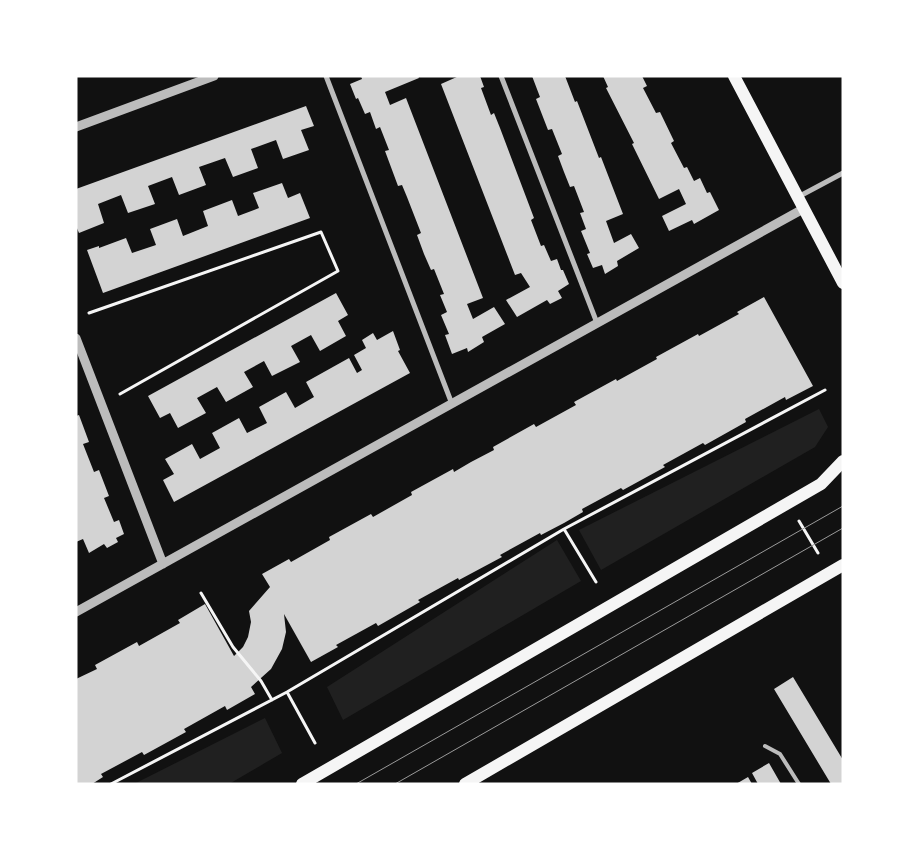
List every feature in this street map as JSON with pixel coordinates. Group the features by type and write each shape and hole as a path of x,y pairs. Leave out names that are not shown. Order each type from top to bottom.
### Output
{"main road":[{"path":"734,76 843,283"},
{"path":"302,784 821,484 843,461"},
{"path":"465,784 843,566"}],"street":[{"path":"76,127 214,76"},
{"path":"326,76 452,404"},
{"path":"501,76 597,323"},
{"path":"797,198 843,173"},
{"path":"76,612 803,210"},
{"path":"76,338 163,564"}],"lane":[{"path":"765,746 780,754 798,784"}],"path":[{"path":"89,313 321,232 338,272 120,394"},
{"path":"111,784 287,692 564,529 825,390"},
{"path":"796,517 821,559"},
{"path":"564,529 596,582"},
{"path":"201,594 233,647 261,681 272,700"},
{"path":"287,692 315,743"}],"shaded area":[{"path":"819,409 828,427 815,447 601,570 579,530"},
{"path":"557,540 581,581 343,720 327,687"},
{"path":"265,718 282,753 229,784 134,784"}],"building":[{"path":"361,76 418,76 419,78 385,92 390,105 406,98 483,298 467,304 473,319 494,307 505,324 482,337 484,342 468,352 467,348 452,354 445,335 449,334 441,315 447,312 440,295 444,294 434,269 431,270 424,254 417,235 421,233 402,185 398,186 385,151 389,150 380,127 376,129 370,112 365,114 350,84 362,79"},
{"path":"459,76 480,76 484,87 481,88 491,115 494,113 500,128 534,218 531,220 541,246 544,245 551,261 557,259 569,284 558,291 562,298 550,304 547,300 517,317 506,300 530,287 521,273 515,275 441,84"},
{"path":"532,76 565,76 575,102 577,101 599,158 601,157 623,214 606,221 614,243 631,234 639,248 617,261 618,266 605,274 602,265 593,268 587,254 590,253 581,231 586,229 580,213 584,212 574,186 570,187 558,156 562,154 552,129 548,130 536,99 540,97"},
{"path":"603,76 642,76 647,86 643,88 656,113 660,112 674,141 671,143 684,168 687,167 694,181 700,178 707,193 710,192 719,210 694,224 692,220 669,231 662,216 686,204 679,189 659,199 632,144 634,143 606,88 608,87"},
{"path":"306,106 314,126 301,130 309,150 283,159 276,140 251,149 258,168 233,177 225,158 199,167 206,185 179,195 172,177 148,186 155,204 128,213 121,195 98,204 104,223 79,233 76,226 76,189"},
{"path":"282,183 288,198 300,193 310,218 103,293 87,250 99,246 99,248 126,238 132,253 156,245 150,229 177,219 183,236 208,226 203,211 232,200 238,216 259,208 253,193"},
{"path":"336,293 348,315 338,321 346,336 320,351 311,335 291,346 300,362 272,376 264,361 244,372 253,387 226,402 217,387 197,398 206,413 178,428 170,413 160,418 148,396"},
{"path":"764,297 813,386 786,400 785,397 745,419 746,422 705,445 703,443 623,490 621,488 582,509 583,512 564,523 541,535 540,533 500,555 502,557 418,600 420,602 378,626 376,623 336,645 338,647 311,662 284,614 286,632 282,649 271,669 251,687 255,694 227,710 225,706 184,729 186,732 144,755 142,752 101,774 103,777 92,784 76,784 76,679 97,669 95,665 137,642 139,646 180,623 178,620 205,604 234,656 243,647 248,637 251,622 249,611 270,587 262,574 289,559 291,562 330,540 329,537 371,514 373,517 412,495 411,492 453,469 454,472 494,450 493,447 534,424 536,427 576,405 574,402 616,379 617,381 657,359 656,357 739,314 737,312"},
{"path":"393,331 400,350 398,351 410,373 174,502 163,480 174,474 165,459 192,444 200,459 220,448 212,433 239,418 247,433 267,423 259,407 286,392 295,408 314,397 306,382 349,358 357,373 362,370 354,355 366,348 362,340 373,333 377,340"},
{"path":"79,415 89,442 83,444 94,472 99,470 109,496 104,498 114,522 119,520 124,534 116,538 118,542 107,548 104,544 89,553 83,539 76,542 76,416"},
{"path":"793,677 843,760 843,784 831,784 774,689"},
{"path":"769,763 781,784 758,784 752,773"},
{"path":"748,777 752,784 736,784"}],"tram line":[{"path":"356,784 843,506"},
{"path":"395,784 843,528"}]}
